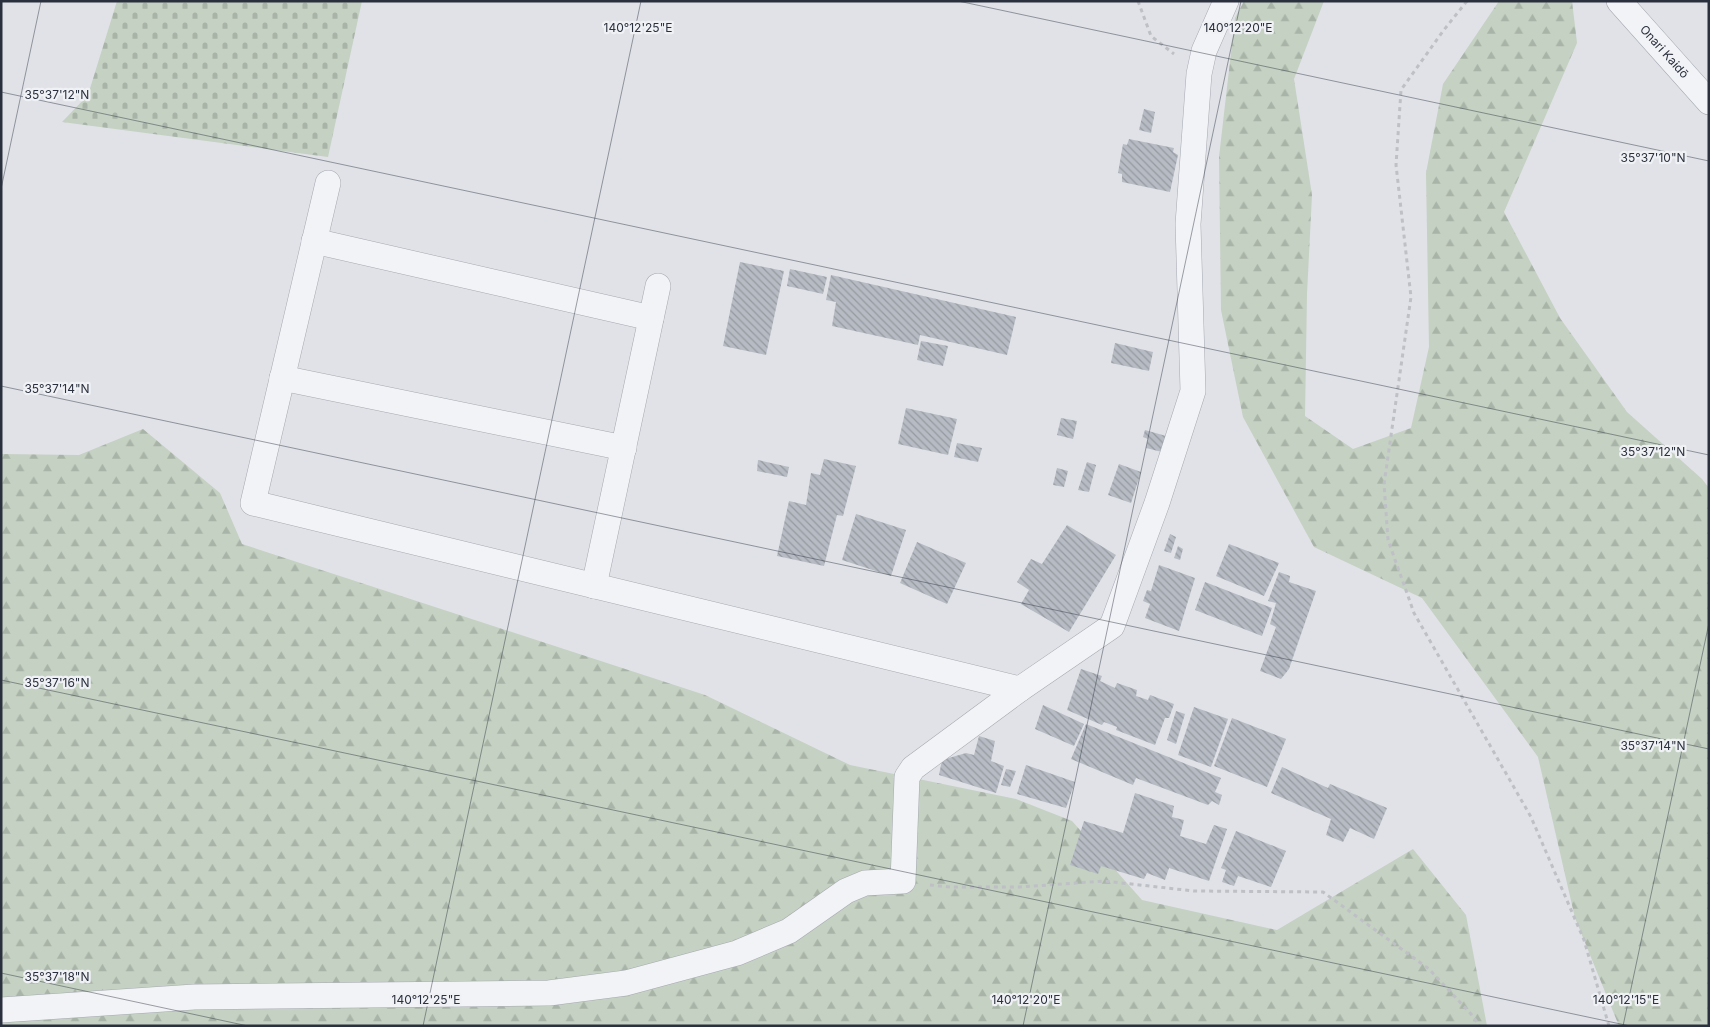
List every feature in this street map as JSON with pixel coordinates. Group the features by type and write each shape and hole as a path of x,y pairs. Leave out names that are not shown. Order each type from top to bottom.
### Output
{"street":[{"path":"1,1010 194,997 549,993 626,983 737,953 789,931 846,891 865,883 903,881 906,777 913,768 1020,689 1112,626 1157,503 1193,390 1188,224 1199,74 1204,51 1226,1"},
{"name":"Onari Kaidō","path":"1619,1 1709,102"},
{"path":"328,183 253,503 1020,689"},
{"path":"314,241 651,318"},
{"path":"594,586 658,286"},
{"path":"282,378 624,448"}],"path":[{"path":"1138,1 1150,36 1199,74"},
{"path":"1467,1 1401,90 1396,166 1411,297 1384,484 1388,540 1414,613 1531,817 1584,940 1610,1026"},
{"path":"903,881 951,887 1020,888 1104,881 1194,891 1323,892 1429,969 1480,1026"}],"green space":[{"path":"117,1 362,1 328,157 62,122 88,95"},
{"path":"1244,1 1324,1 1294,79 1312,195 1307,294 1305,416 1353,449 1411,428 1429,347 1426,173 1443,84 1499,1 1572,1 1577,43 1504,212 1560,318 1627,412 1702,479 1709,488 1709,1026 1619,1026 1575,918 1538,757 1422,598 1314,547 1243,417 1221,310 1219,157 1235,18"},
{"path":"143,429 220,493 242,544 705,695 850,765 1016,799 1072,821 1142,900 1277,930 1413,849 1466,915 1487,1026 1,1026 1,454 79,455"}],"building":[{"path":"1144,109 1155,112 1151,133 1139,130"},
{"path":"1129,139 1174,148 1173,152 1178,155 1170,192 1122,182 1122,174 1118,173 1123,144 1127,145"},
{"path":"740,262 784,271 766,355 723,346"},
{"path":"790,269 827,277 823,294 787,286"},
{"path":"831,275 1016,317 1007,355 920,335 918,345 832,326 836,302 826,300"},
{"path":"921,341 948,346 943,366 917,360"},
{"path":"1115,343 1153,352 1149,371 1111,363"},
{"path":"906,408 957,419 948,455 898,444"},
{"path":"1061,418 1077,421 1073,439 1057,435"},
{"path":"1145,430 1166,436 1162,452 1146,448 1148,439 1143,437"},
{"path":"957,443 982,448 978,462 954,457"},
{"path":"824,459 856,466 843,516 837,515 824,566 777,556 789,501 806,505 811,473 820,475"},
{"path":"758,460 789,467 787,477 757,471"},
{"path":"1087,462 1096,465 1089,492 1078,490"},
{"path":"1119,464 1141,472 1131,503 1108,495"},
{"path":"1057,468 1068,471 1064,487 1053,485"},
{"path":"856,514 906,530 891,576 842,560"},
{"path":"1067,525 1116,555 1069,632 1021,604 1029,590 1017,582 1031,559 1042,564"},
{"path":"1170,534 1176,537 1171,553 1164,551"},
{"path":"917,542 966,563 947,604 900,583"},
{"path":"1229,544 1279,563 1264,596 1216,576"},
{"path":"1178,546 1183,549 1180,560 1174,558"},
{"path":"1159,565 1195,578 1179,631 1145,618 1150,604 1143,601 1147,590 1151,591"},
{"path":"1279,572 1290,576 1289,582 1316,591 1289,669 1281,679 1260,671 1276,627 1270,624 1276,603 1268,601"},
{"path":"1205,582 1272,608 1262,636 1195,610"},
{"path":"1081,669 1102,676 1100,681 1115,688 1117,683 1137,690 1136,696 1148,700 1150,695 1174,704 1169,718 1165,718 1155,745 1116,730 1117,727 1104,722 1102,725 1067,710"},
{"path":"1043,705 1084,724 1074,746 1035,729"},
{"path":"1194,707 1228,719 1211,767 1178,755"},
{"path":"1176,711 1185,714 1176,744 1167,740"},
{"path":"1232,718 1286,739 1267,787 1214,766"},
{"path":"1086,724 1221,778 1215,792 1222,795 1219,805 1212,801 1208,805 1136,778 1133,785 1071,759"},
{"path":"979,736 995,741 991,761 1004,766 996,793 939,775 942,760 966,753 974,755"},
{"path":"1026,765 1075,782 1066,808 1017,794"},
{"path":"1282,767 1328,788 1330,784 1387,808 1374,839 1350,828 1343,842 1326,835 1331,819 1271,793"},
{"path":"1006,769 1016,771 1010,787 1001,785"},
{"path":"1135,793 1174,806 1172,817 1184,820 1180,836 1206,844 1214,825 1227,829 1209,881 1169,868 1165,880 1147,873 1144,879 1101,866 1098,874 1070,865 1084,821 1123,833"},
{"path":"1236,831 1286,851 1271,887 1238,876 1234,886 1222,882 1226,870 1221,868"}]}
